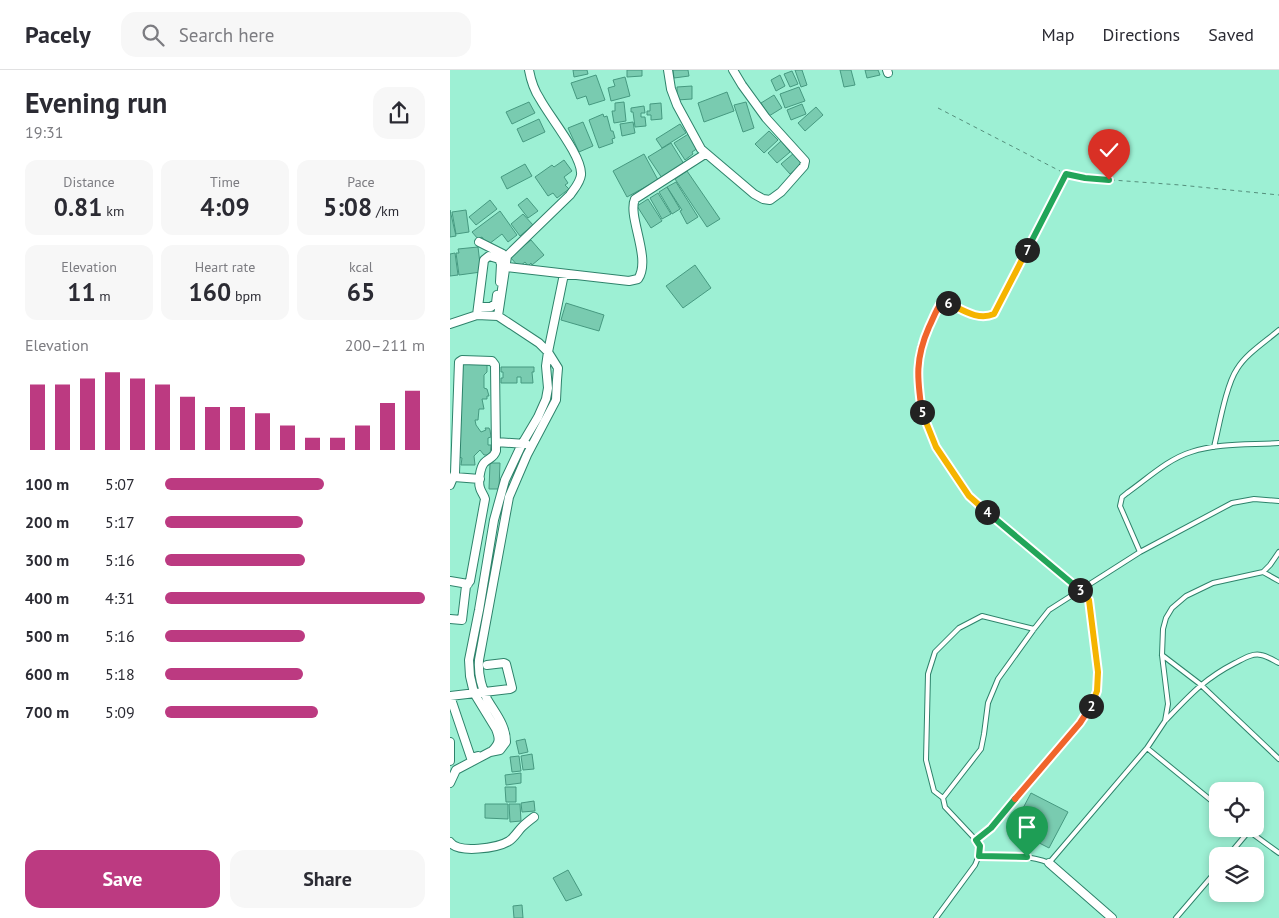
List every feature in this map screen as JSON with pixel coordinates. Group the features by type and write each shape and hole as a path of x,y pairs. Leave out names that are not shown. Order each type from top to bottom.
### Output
{"street":[{"path":"450,324 477,311 491,307 496,303 500,286 502,256 570,195 578,185 581,176 581,169 574,153 536,92 529,70"},
{"path":"668,70 671,88 677,105 696,141 706,154 754,194 763,199 770,200 781,192 805,163 803,157 766,118 742,86 733,70"},
{"path":"507,267 629,281 638,279 641,271 641,254 640,237 633,208 635,199 706,154"},
{"path":"478,242 502,256 507,267 498,316"},
{"path":"477,311 484,260 489,256 502,256"},
{"path":"450,783 456,770 490,752 498,745 499,740 496,729 474,693 469,660 494,520 505,480 546,399 548,388 546,366 548,352 564,274"},
{"path":"477,311 498,316 539,343 548,352 558,368 556,400 532,445 509,497 484,635 479,670 480,682 506,732 506,742 500,750 490,752"},
{"path":"450,485 454,477 459,362 462,360 492,360 495,366 496,442 494,456 485,462 480,480 480,488 485,499 462,620 450,619"},
{"path":"496,442 532,445"},
{"path":"454,477 480,480"},
{"path":"450,581 468,584"},
{"path":"483,588 493,589"},
{"path":"474,634 484,635"},
{"path":"487,665 506,664 512,688 450,696 471,758 478,757 479,754 506,742"},
{"path":"450,742 450,761"},
{"path":"450,842 457,848 488,848 512,839 524,824 534,817"},
{"path":"1049,863 1112,918"}],"lane":[{"path":"976,840 991,828 1080,723 1097,691 1098,672 1089,600 1081,591 969,496 936,447 923,415 918,387 920,347 941,303 948,303 980,317 994,314 1066,174"},
{"path":"1214,447 1231,383 1237,369 1248,356 1279,330"},
{"path":"1140,552 1122,510 1120,502 1122,497 1179,457 1192,452 1214,447 1279,443"},
{"path":"943,798 978,755 982,744 988,703 998,679 1049,610 1140,552 1232,503 1254,499 1279,501"},
{"path":"1165,721 1168,704 1162,655 1164,624 1172,608 1178,601 1213,583 1263,572 1279,552"},
{"path":"1263,572 1279,581"},
{"path":"936,918 975,865 979,856 980,846 945,807 943,798 934,792 926,760 928,674 935,652 959,628 982,616 1034,629"},
{"path":"1162,655 1200,684 1279,759"},
{"path":"979,856 1038,858 1049,863 1147,748 1165,721 1200,684 1216,672 1247,657 1262,655 1279,663"},
{"path":"1147,748 1209,799"},
{"path":"1257,837 1279,853"},
{"path":"1176,918 1209,880"}],"path":[{"path":"938,108 1066,174 1085,178 1279,194"}],"building":[{"path":"573,70 587,70 588,74 574,77"},
{"path":"627,70 642,70 642,76 627,77"},
{"path":"673,70 688,70 689,76 674,78"},
{"path":"795,70 802,70 807,85 801,87"},
{"path":"840,70 851,70 855,85 844,87"},
{"path":"865,70 878,70 880,75 867,78"},
{"path":"792,71 798,84 790,87 784,74"},
{"path":"596,75 605,100 589,105 586,96 577,99 571,83"},
{"path":"780,75 785,86 776,91 771,80"},
{"path":"625,77 630,96 611,101 608,88 615,86 613,80"},
{"path":"692,86 692,99 677,100 677,87"},
{"path":"799,87 805,101 785,108 780,94"},
{"path":"727,92 734,111 704,122 698,103"},
{"path":"774,95 782,108 769,116 761,103"},
{"path":"529,102 535,113 512,124 506,112"},
{"path":"624,102 626,121 614,123 612,111 615,111 615,103"},
{"path":"746,102 754,128 743,132 734,105"},
{"path":"661,103 662,119 651,120 651,115 647,115 647,111 650,111 650,104"},
{"path":"802,104 806,114 791,120 787,110"},
{"path":"644,106 645,113 641,113 641,117 645,117 646,126 635,127 631,108"},
{"path":"816,107 823,115 805,131 798,123"},
{"path":"603,114 604,117 607,116 615,138 612,139 613,143 599,148 589,120"},
{"path":"539,119 545,132 523,142 517,129"},
{"path":"583,122 593,146 579,152 568,128"},
{"path":"633,122 635,133 622,136 620,124"},
{"path":"680,124 686,133 662,148 656,139"},
{"path":"769,131 778,140 764,153 755,144"},
{"path":"690,133 698,148 685,160 674,143"},
{"path":"781,141 790,152 777,163 768,153"},
{"path":"671,143 684,164 662,178 648,157"},
{"path":"794,153 803,164 790,174 781,164"},
{"path":"644,154 658,180 627,197 613,171"},
{"path":"564,160 572,171 564,177 568,183 565,185 569,189 557,198 553,193 548,196 535,177 552,165 554,167"},
{"path":"525,164 532,176 507,189 501,177"},
{"path":"687,171 720,219 707,227 675,179"},
{"path":"676,182 698,217 687,224 680,211 682,210 667,187"},
{"path":"667,187 680,209 672,214 659,192"},
{"path":"658,193 671,214 662,219 650,198"},
{"path":"527,198 538,211 528,218 518,205"},
{"path":"648,199 662,221 651,228 637,206"},
{"path":"490,200 497,209 476,225 469,217"},
{"path":"450,210 456,236 450,237"},
{"path":"466,210 469,232 456,234 452,212"},
{"path":"500,211 517,235 508,242 502,234 489,244 482,237 478,239 472,232"},
{"path":"523,214 533,225 520,236 511,224"},
{"path":"531,240 544,255 532,265 531,263 528,266 525,262 519,267 510,257"},
{"path":"478,247 481,272 459,275 456,253 459,253 458,249"},
{"path":"455,253 458,275 450,276 450,254"},
{"path":"695,265 711,288 683,308 666,286"},
{"path":"566,303 604,315 599,331 561,320"},
{"path":"461,363 487,363 487,372 484,375 484,388 487,389 489,396 487,396 487,399 482,399 484,409 479,409 478,420 475,420 481,432 486,430 485,428 490,430 491,437 488,438 488,445 491,445 490,455 484,455 480,450 474,456 475,465 461,465 462,458 458,457 461,421"},
{"path":"501,367 534,367 534,372 532,372 533,383 521,383 521,377 517,377 517,383 501,383 503,372 501,372"},
{"path":"490,463 500,463 499,489 489,489"},
{"path":"525,739 528,752 519,754 516,741"},
{"path":"532,754 534,769 523,770 521,756"},
{"path":"519,756 521,771 512,772 510,757"},
{"path":"521,773 521,783 506,785 505,775"},
{"path":"505,787 516,787 516,802 506,802"},
{"path":"1031,793 1068,812 1049,848 1012,829"},
{"path":"534,801 535,811 522,812 521,803"},
{"path":"485,804 508,804 508,819 485,818"},
{"path":"509,804 520,804 521,821 510,822"},
{"path":"568,870 582,895 566,901 553,878"},
{"path":"522,905 523,918 514,918 513,906"}],"route":[{"path":"1027,857 979,856 980,846 976,840 991,828 1058,751 1088,712 1097,691 1098,683 1089,600 1087,596 969,496 936,447 923,415 918,387 920,347 941,303 948,303 980,317 994,314 1066,174 1109,180"}]}
